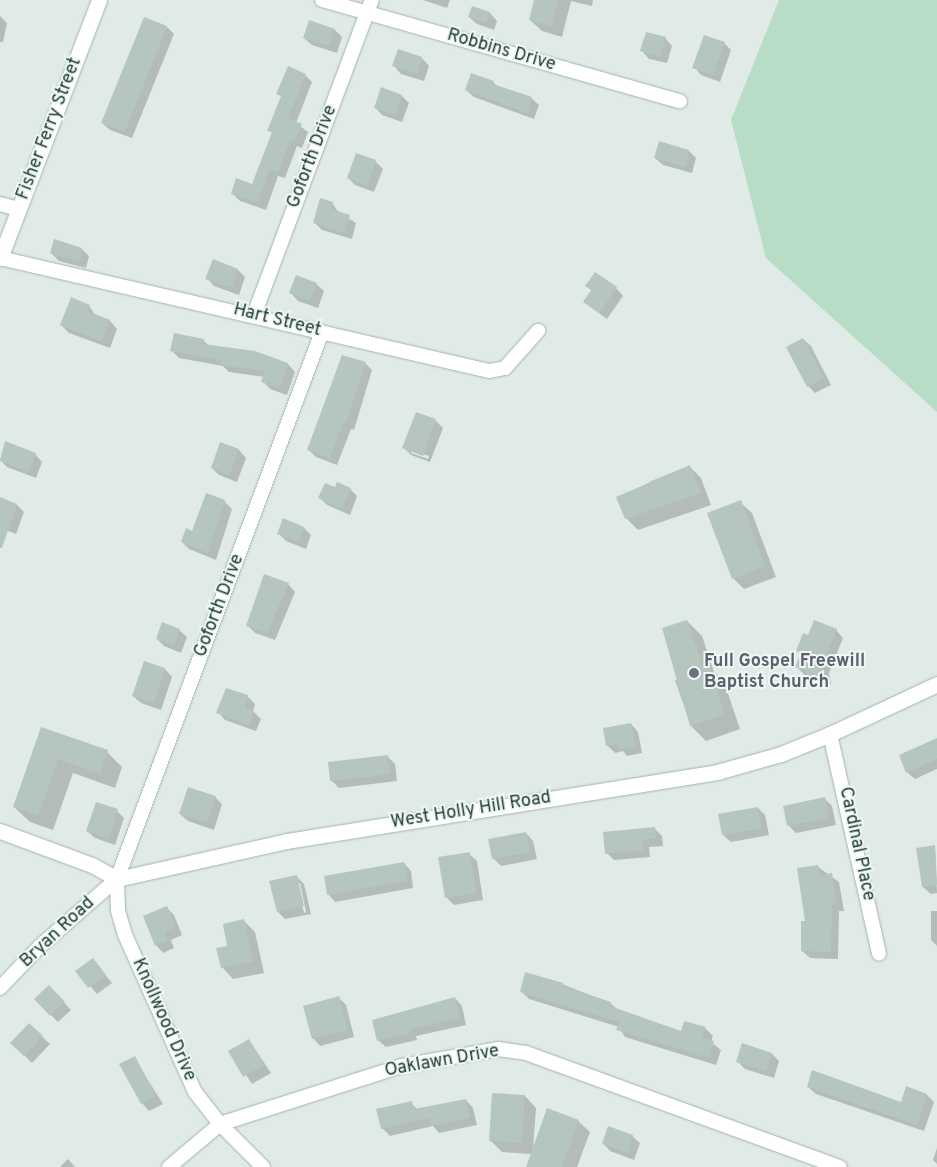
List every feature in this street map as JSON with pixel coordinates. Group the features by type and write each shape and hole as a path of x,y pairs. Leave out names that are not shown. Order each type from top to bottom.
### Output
{"street":[{"name":"Fisher Ferry Street","path":"0,258 99,0"},
{"name":"Robbins Drive","path":"322,0 369,6 680,101"},
{"name":"Goforth Drive","path":"254,314 369,6"},
{"path":"0,204 19,210"},
{"name":"Hart Street","path":"0,258 254,314 489,371 505,368 538,331"},
{"name":"Goforth Drive","path":"117,879 322,332"},
{"name":"West Holly Hill Road","path":"117,879 287,841 475,808 717,772 781,754 830,734 937,684"},
{"name":"Cardinal Place","path":"830,734 879,954"},
{"path":"0,831 92,865 117,879"},
{"name":"Bryan Road","path":"0,988 39,947 117,879"},
{"name":"Knollwood Drive","path":"117,879 118,910 125,935 175,1052 195,1092 220,1124 262,1167"},
{"name":"Oaklawn Drive","path":"169,1167 220,1124 402,1066 498,1049 526,1054 840,1167"}],"green space":[{"path":"779,0 937,0 937,412 766,258 731,120"}],"building":[{"path":"534,0 558,0 551,26 529,20"},
{"path":"472,6 490,12 486,23 468,17"},
{"path":"144,17 167,26 125,131 101,123"},
{"path":"309,20 335,29 329,46 303,38"},
{"path":"646,32 666,37 660,57 640,51"},
{"path":"704,35 725,42 713,75 692,68"},
{"path":"398,49 422,57 417,74 392,66"},
{"path":"288,66 306,74 288,118 302,124 294,141 290,140 278,172 270,169 258,203 231,194 236,178 252,184 272,132 267,131 281,96 276,94"},
{"path":"471,73 494,81 493,84 532,97 527,113 465,90"},
{"path":"381,87 402,95 395,115 374,108"},
{"path":"659,141 689,150 685,167 654,158"},
{"path":"356,153 376,160 367,186 347,178"},
{"path":"320,198 333,202 331,209 350,215 344,233 313,223"},
{"path":"54,239 82,248 79,262 50,253"},
{"path":"213,259 238,269 231,288 205,279"},
{"path":"595,272 617,287 599,313 583,302 591,290 585,286"},
{"path":"296,275 317,283 310,301 289,293"},
{"path":"71,297 90,305 88,311 110,320 102,342 60,325"},
{"path":"174,333 204,339 203,344 255,351 288,363 280,388 261,382 265,371 220,365 221,360 170,351"},
{"path":"803,338 824,378 807,387 786,347"},
{"path":"342,355 366,362 346,423 343,422 330,458 307,450"},
{"path":"416,412 436,419 423,456 402,448"},
{"path":"5,441 36,453 29,472 0,461"},
{"path":"220,442 239,449 229,475 211,468"},
{"path":"690,465 701,493 625,519 616,497"},
{"path":"337,482 351,488 342,508 318,498 325,483 335,487"},
{"path":"206,493 225,500 208,553 181,542 186,528 192,531"},
{"path":"0,497 17,504 2,548 0,548"},
{"path":"741,500 765,566 732,579 707,513"},
{"path":"283,518 304,527 298,542 277,534"},
{"path":"264,574 289,583 267,633 246,626"},
{"name":"Full Gospel Freewill Baptist Church","path":"687,620 703,667 709,665 725,714 690,726 662,628"},
{"path":"814,620 837,629 822,665 824,677 808,680 806,672 795,667 801,653 796,651 803,633 808,635"},
{"path":"162,622 180,629 174,646 156,639"},
{"path":"144,661 165,668 154,703 132,696"},
{"path":"226,688 248,695 245,707 254,710 249,725 216,713"},
{"path":"631,723 635,746 619,749 618,744 606,746 603,728"},
{"path":"41,727 108,750 100,774 58,759 38,816 13,807"},
{"path":"937,738 937,759 906,773 899,755"},
{"path":"388,755 390,774 330,781 328,762"},
{"path":"188,787 216,796 207,823 179,814"},
{"path":"825,797 829,818 787,826 783,806"},
{"path":"96,802 118,809 108,839 86,831"},
{"path":"758,807 762,828 722,835 718,814"},
{"path":"655,827 656,838 642,840 643,850 605,854 603,832"},
{"path":"526,832 530,852 492,859 488,839"},
{"path":"935,845 937,885 922,887 916,848"},
{"path":"470,852 476,893 445,898 438,857"},
{"path":"404,862 407,881 327,895 324,876"},
{"path":"818,865 819,875 832,873 837,904 832,904 831,952 801,951 801,921 805,921 797,868"},
{"path":"297,875 304,906 277,912 269,881"},
{"path":"167,906 176,927 164,932 168,941 155,946 143,916"},
{"path":"244,919 253,961 221,968 216,948 227,946 223,924"},
{"path":"93,958 106,975 88,988 75,971"},
{"path":"525,972 563,983 562,986 611,1002 610,1006 681,1031 684,1021 706,1027 702,1038 714,1041 709,1058 616,1030 619,1022 520,992"},
{"path":"49,985 65,1002 50,1016 34,999"},
{"path":"339,996 348,1030 312,1039 303,1006"},
{"path":"455,997 460,1018 409,1029 410,1033 377,1041 372,1020"},
{"path":"29,1023 43,1036 24,1056 10,1043"},
{"path":"249,1039 264,1065 243,1077 228,1051"},
{"path":"742,1043 772,1053 766,1071 736,1062"},
{"path":"135,1056 156,1096 141,1104 119,1064"},
{"path":"812,1070 901,1102 906,1086 927,1094 917,1125 807,1087"},
{"path":"492,1093 525,1095 522,1143 489,1141"},
{"path":"466,1099 470,1118 431,1126 429,1118 381,1129 376,1109 412,1101 414,1109"},
{"path":"547,1108 579,1120 562,1167 526,1167"},
{"path":"608,1126 633,1135 627,1153 602,1144"}],"place":[{"name":"Full Gospel Freewill Baptist Church","path":"694,673"}]}
